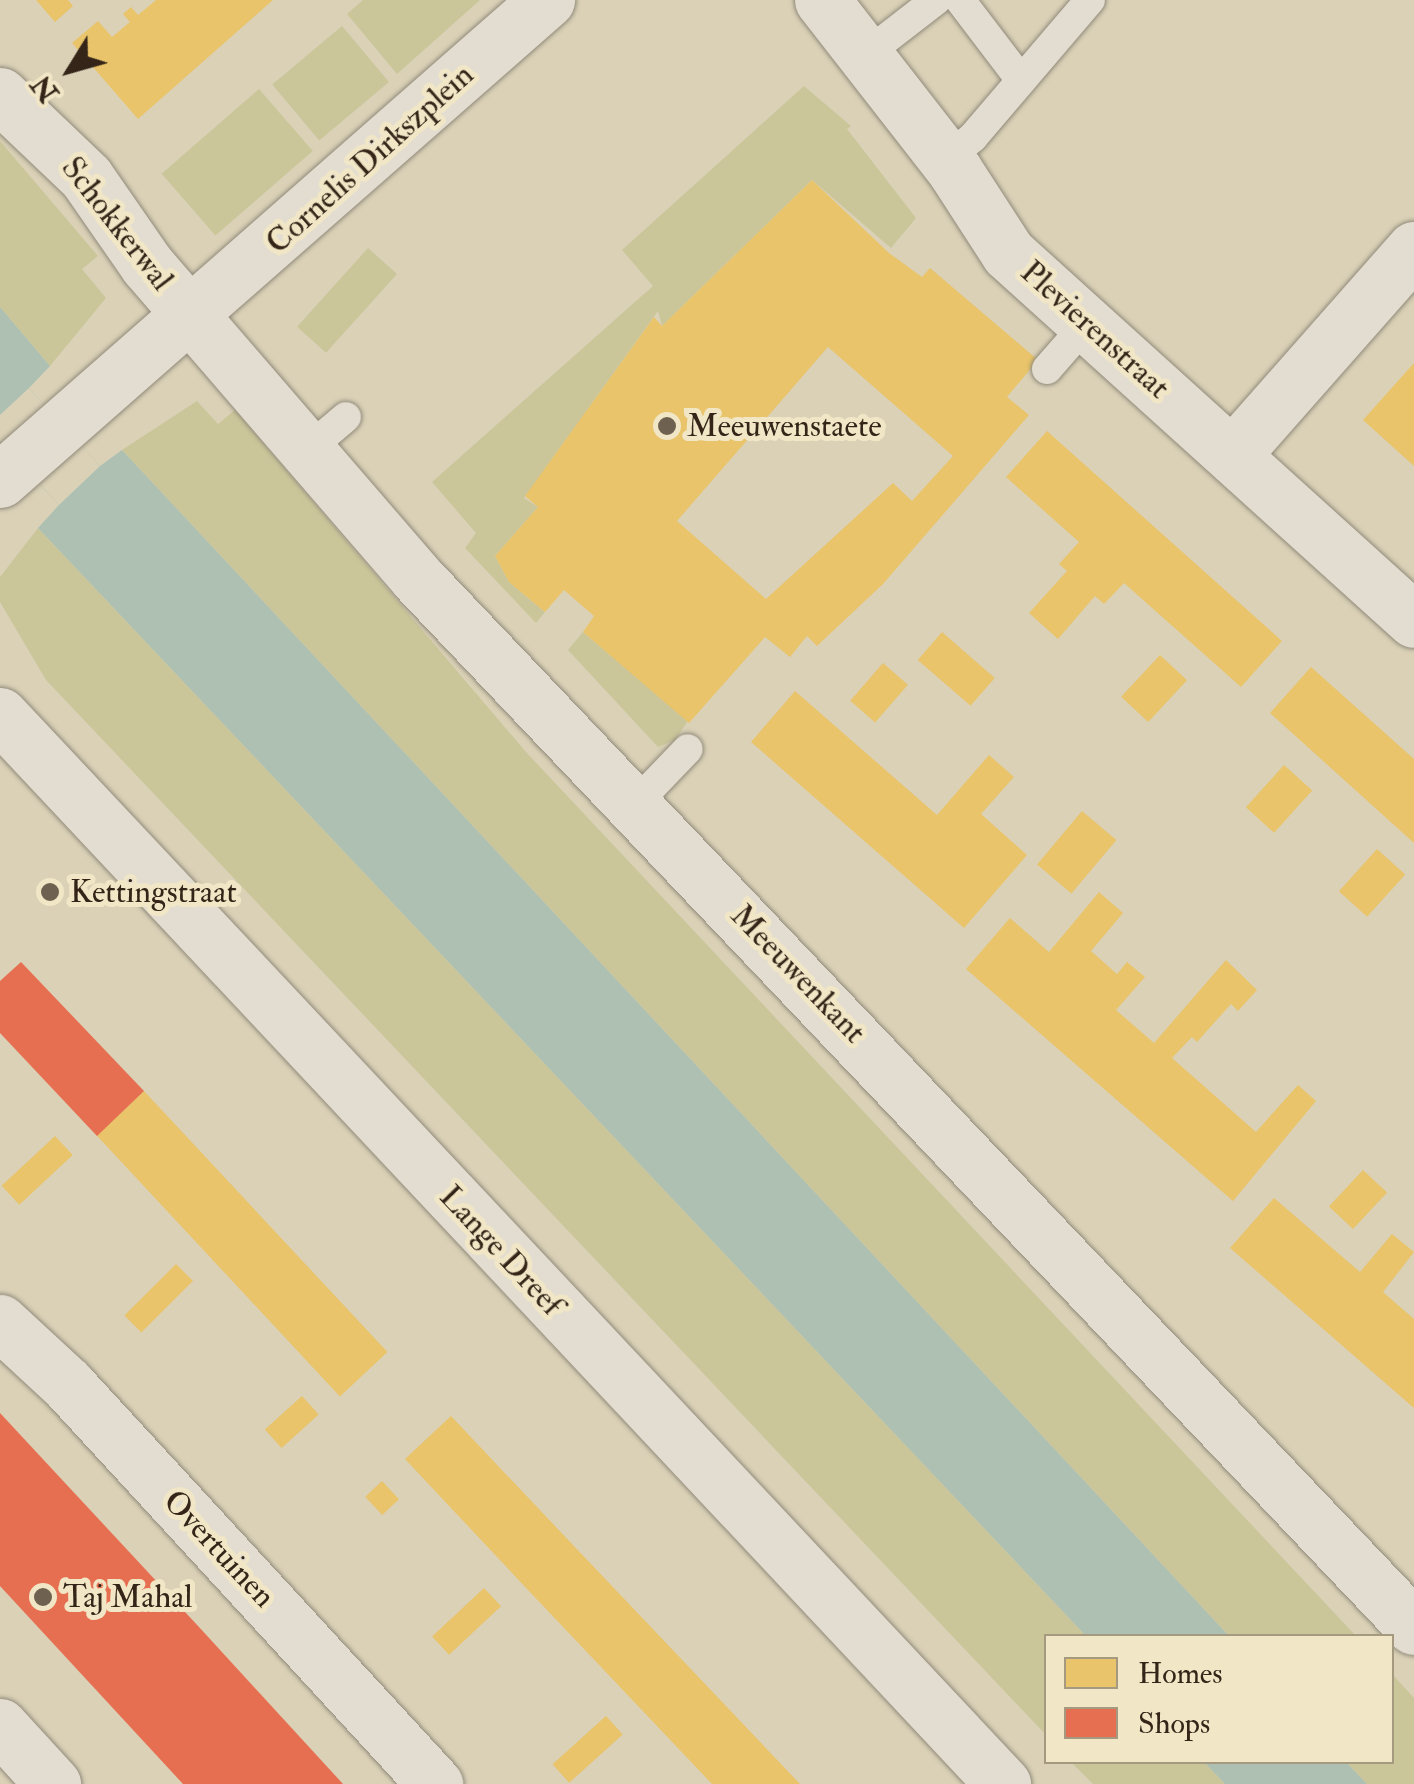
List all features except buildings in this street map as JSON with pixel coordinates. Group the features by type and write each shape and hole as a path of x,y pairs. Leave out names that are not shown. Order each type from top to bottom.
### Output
{"street":[{"name":"Cornelis Dirkszplein","path":"189,314 238,278 546,0"},
{"name":"Plevierenstraat","path":"822,0 946,159 1008,254 1089,321 1414,620"},
{"name":"Schokkerwal","path":"0,95 86,177 189,314"},
{"path":"1234,452 1414,248"},
{"path":"10,472 189,314"},
{"name":"Meeuwenkant","path":"189,314 327,434 417,578 636,804 1414,1627"},
{"name":"Lange Dreef","path":"0,716 1003,1784"},
{"name":"Overtuinen","path":"0,1322 67,1384 435,1784"},
{"path":"0,1726 53,1784"}],"lane":[{"path":"865,55 936,0"},
{"path":"960,0 1021,80"},
{"path":"946,159 1090,0"},
{"path":"1048,370 1089,321"},
{"path":"636,804 688,750"}],"shaded area":[{"path":"363,0 480,0 397,74 347,14"},
{"path":"342,26 389,82 319,140 272,84"},
{"path":"804,86 851,126 847,129 916,218 891,248 812,180 662,326 658,311 524,498 538,507 495,556 509,582 545,612 536,623 465,548 476,533 432,482 653,286 622,250"},
{"path":"259,89 313,151 215,236 162,174"},
{"path":"0,141 98,256 82,269 106,298 50,366 0,307"},
{"path":"368,248 397,274 326,353 297,327"},
{"path":"0,307 50,366 29,388 100,466 122,450 1227,1634 1084,1634 38,528 59,505 0,442"},
{"path":"197,401 218,424 235,410 526,752 1354,1634 1227,1634 122,450"},
{"path":"38,528 1084,1634 1044,1634 1044,1733 46,680 0,602 0,577"},
{"path":"583,632 688,721 675,740 658,747 568,650"},
{"path":"1394,1676 1414,1698 1414,1784 1367,1784 1348,1764 1394,1764"},
{"path":"1073,1764 1206,1764 1225,1784 1093,1784"},
{"path":"1206,1764 1348,1764 1367,1784 1225,1784"}],"pier":[{"path":"29,388 100,466 59,505 0,441 0,415"}],"place":[{"name":"Meeuwenstaete","path":"667,426"},
{"name":"Kettingstraat","path":"50,892"},
{"name":"Taj Mahal","path":"43,1597"}]}
